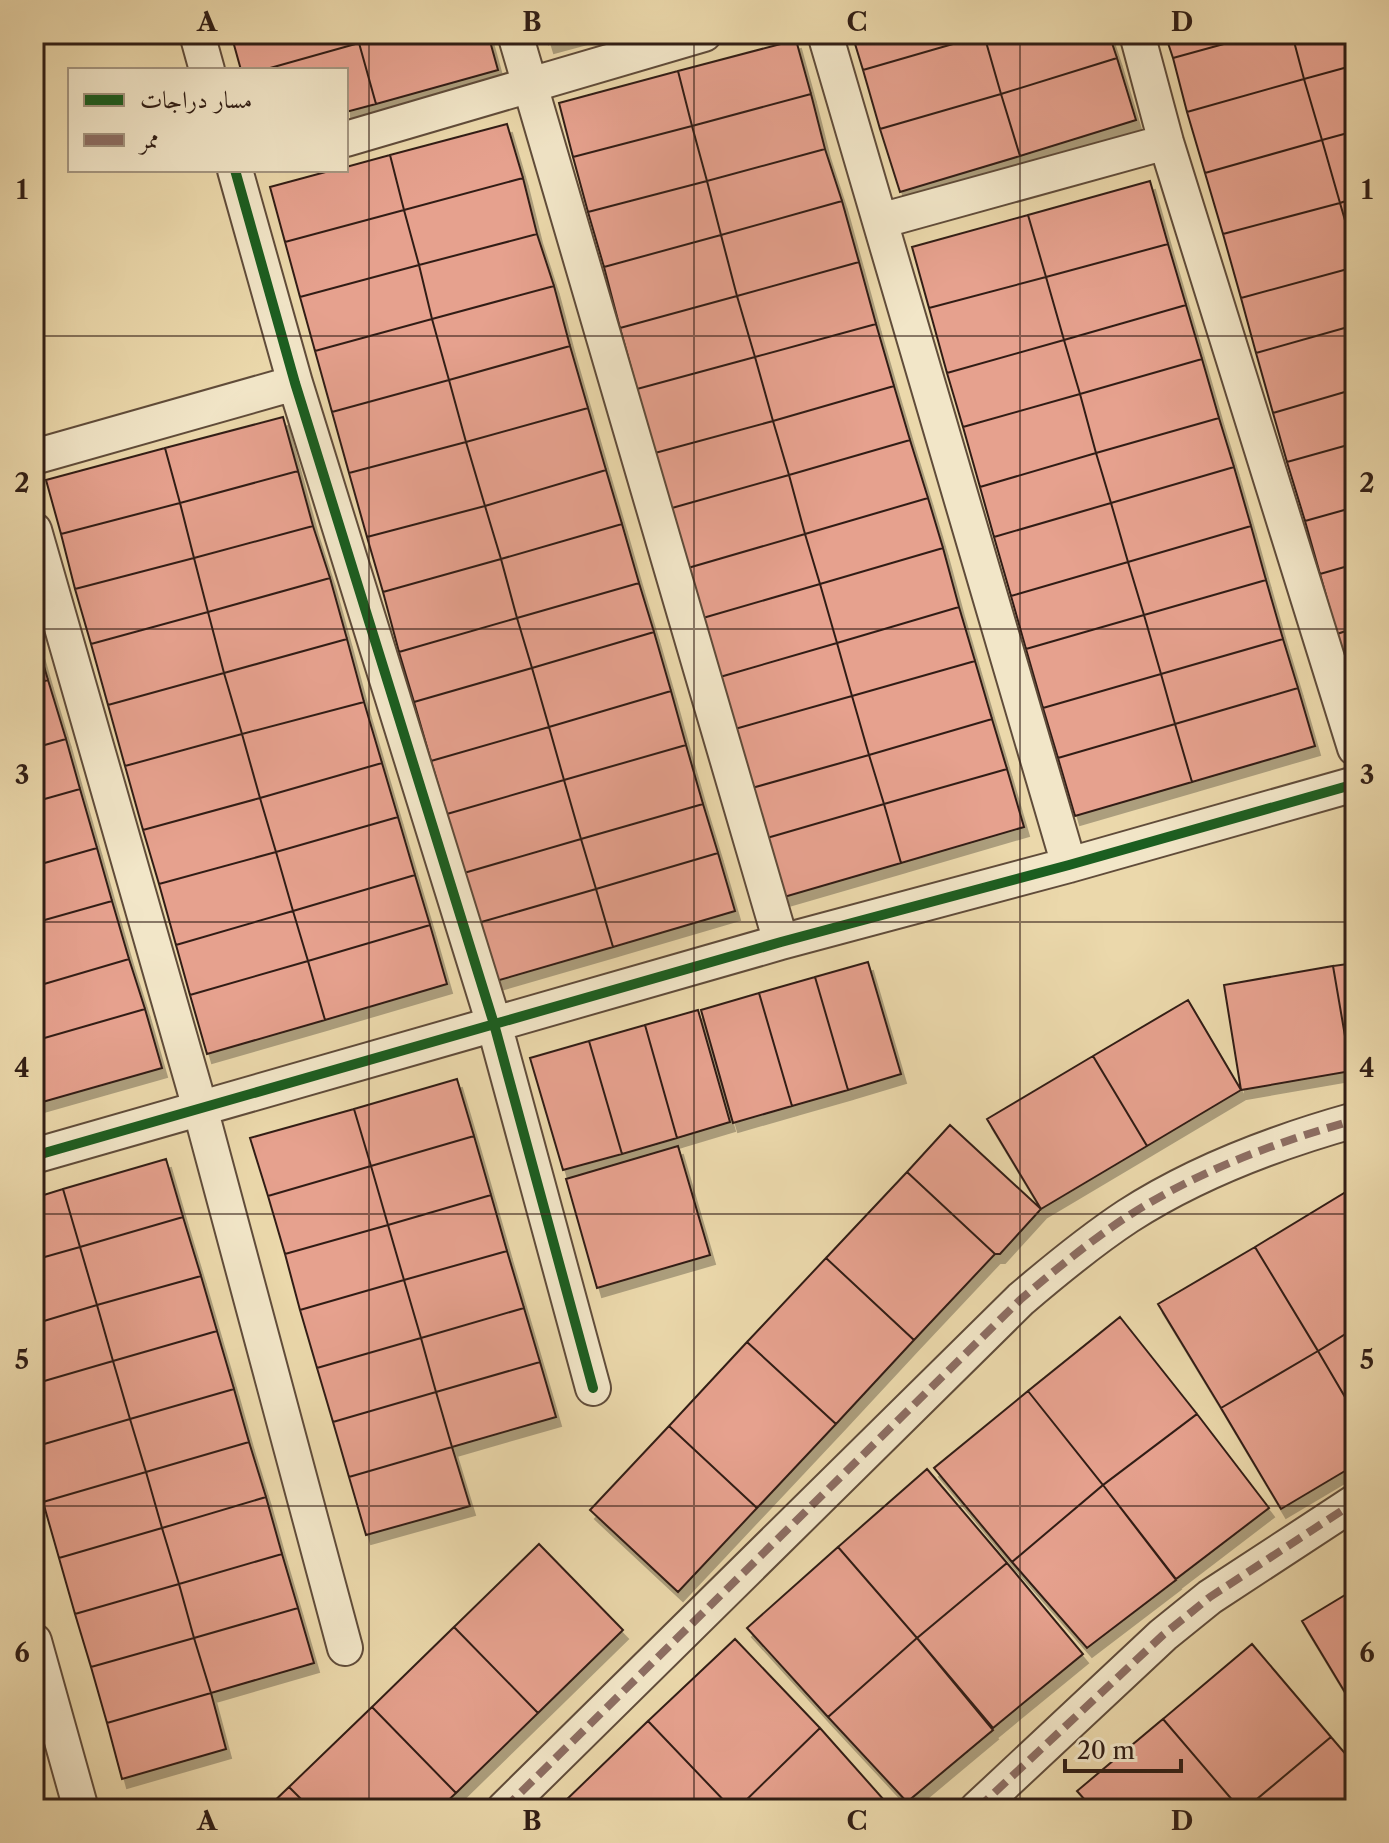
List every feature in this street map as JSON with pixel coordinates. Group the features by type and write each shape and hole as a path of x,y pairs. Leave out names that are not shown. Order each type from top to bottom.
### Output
{"street":[{"path":"197,34 206,68"},
{"path":"515,34 781,942"},
{"path":"348,138 704,34"},
{"path":"825,34 1069,865"},
{"path":"1137,34 1166,142 1355,748"},
{"path":"880,221 1166,142"},
{"path":"238,172 295,383 494,1024 593,1388"},
{"path":"34,457 295,383"},
{"path":"34,530 200,1108 345,1648"},
{"path":"34,1156 781,942 1355,784"},
{"path":"504,1809 1010,1309 1076,1252 1129,1215 1239,1158 1355,1120"},
{"path":"977,1809 1163,1635 1273,1554 1355,1502"},
{"path":"34,1641 81,1809"}],"building":[{"path":"231,34 357,34 359,43 270,68 240,68"},
{"path":"357,34 394,34 359,43"},
{"path":"394,34 488,34 498,70 376,104 359,43"},
{"path":"546,34 586,34 549,44"},
{"path":"852,34 983,34 984,35 863,70"},
{"path":"1109,34 1117,58 1001,94 984,35"},
{"path":"1165,34 1260,34 1173,58"},
{"path":"1260,34 1292,34 1304,79 1187,112 1173,58"},
{"path":"1292,34 1355,34 1355,65 1304,79"},
{"path":"984,35 1001,94 880,129 863,70"},
{"path":"796,40 811,94 692,126 678,71"},
{"path":"359,43 376,104 348,111 348,68 270,68"},
{"path":"1117,58 1136,120 1020,156 1001,94"},
{"path":"1355,65 1355,131 1322,140 1304,79"},
{"path":"678,71 692,126 573,157 559,103"},
{"path":"1304,79 1322,140 1205,173 1187,112"},
{"path":"811,94 825,149 707,181 692,126"},
{"path":"1001,94 1020,156 900,192 880,129"},
{"path":"507,124 523,178 404,210 390,155"},
{"path":"692,126 707,181 588,212 573,157"},
{"path":"1355,131 1355,198 1340,203 1322,140"},
{"path":"1322,140 1340,203 1223,234 1205,173"},
{"path":"825,149 842,201 721,235 707,181"},
{"path":"390,155 404,210 285,242 270,187 326,172 348,172 348,166"},
{"path":"523,178 537,234 419,265 404,210"},
{"path":"707,181 721,235 604,267 588,212"},
{"path":"1150,181 1168,244 1046,277 1028,215"},
{"path":"1355,198 1355,255 1340,203"},
{"path":"842,201 859,262 737,296 721,235"},
{"path":"1340,203 1355,255 1355,267 1241,298 1223,234"},
{"path":"404,210 419,265 300,297 285,242"},
{"path":"1028,215 1046,277 929,308 912,247"},
{"path":"537,234 554,286 432,319 419,265"},
{"path":"721,235 737,296 620,328 604,267"},
{"path":"1168,244 1186,305 1064,340 1046,277"},
{"path":"859,262 876,324 755,357 737,296"},
{"path":"419,265 432,319 315,351 300,297"},
{"path":"1355,267 1355,325 1256,353 1241,298"},
{"path":"1046,277 1064,340 947,373 929,308"},
{"path":"554,286 570,346 449,380 432,319"},
{"path":"737,296 755,357 637,389 620,328"},
{"path":"1186,305 1202,359 1080,394 1064,340"},
{"path":"432,319 449,380 332,412 315,351"},
{"path":"876,324 894,386 773,421 755,357"},
{"path":"1355,325 1355,389 1273,413 1256,353"},
{"path":"1064,340 1080,394 963,427 947,373"},
{"path":"570,346 588,408 466,442 449,380"},
{"path":"755,357 773,421 655,453 637,389"},
{"path":"1202,359 1219,418 1096,453 1080,394"},
{"path":"449,380 466,442 349,473 332,412"},
{"path":"894,386 910,440 789,475 773,421"},
{"path":"1355,389 1355,443 1287,462 1273,413"},
{"path":"1080,394 1096,453 980,487 963,427"},
{"path":"588,408 606,470 485,506 466,442"},
{"path":"283,417 298,471 180,503 165,448"},
{"path":"1219,418 1234,467 1111,503 1096,453"},
{"path":"773,421 789,475 672,508 655,453"},
{"path":"910,440 928,498 805,534 789,475"},
{"path":"466,442 485,506 367,537 349,473"},
{"path":"1355,443 1355,507 1305,521 1287,462"},
{"path":"165,448 180,503 61,534 46,480"},
{"path":"1096,453 1111,503 994,537 980,487"},
{"path":"1234,467 1251,526 1128,562 1111,503"},
{"path":"606,470 622,524 501,559 485,506"},
{"path":"298,471 313,526 194,558 180,503"},
{"path":"789,475 805,534 688,568 672,508"},
{"path":"928,498 943,548 820,584 805,534"},
{"path":"180,503 194,558 75,589 61,534"},
{"path":"1111,503 1128,562 1011,596 994,537"},
{"path":"485,506 501,559 383,592 367,537"},
{"path":"1355,507 1355,564 1320,574 1305,521"},
{"path":"622,524 639,583 517,618 501,559"},
{"path":"313,526 330,578 208,612 194,558"},
{"path":"1251,526 1266,580 1144,615 1128,562"},
{"path":"805,534 820,584 703,618 688,568"},
{"path":"943,548 959,607 837,643 820,584"},
{"path":"194,558 208,612 91,644 75,589"},
{"path":"501,559 517,618 399,652 383,592"},
{"path":"1128,562 1144,615 1026,649 1011,596"},
{"path":"1355,564 1355,628 1337,634 1320,574"},
{"path":"330,578 347,639 224,673 208,612"},
{"path":"1266,580 1283,639 1161,674 1144,615"},
{"path":"639,583 654,632 532,668 517,618"},
{"path":"820,584 837,643 720,677 703,618"},
{"path":"959,607 975,661 852,696 837,643"},
{"path":"208,612 224,673 108,705 91,644"},
{"path":"1144,615 1161,674 1043,708 1026,649"},
{"path":"517,618 532,668 414,702 399,652"},
{"path":"1355,628 1355,682 1351,683 1337,634"},
{"path":"34,632 48,680 34,684"},
{"path":"654,632 671,691 549,727 532,668"},
{"path":"347,639 364,702 242,734 224,673"},
{"path":"1283,639 1298,688 1175,724 1161,674"},
{"path":"837,643 852,696 735,729 720,677"},
{"path":"975,661 992,719 869,755 852,696"},
{"path":"532,668 549,727 431,761 414,702"},
{"path":"224,673 242,734 125,766 108,705"},
{"path":"1161,674 1175,724 1058,758 1043,708"},
{"path":"48,680 66,739 34,748 34,684"},
{"path":"1298,688 1315,746 1192,782 1175,724"},
{"path":"671,691 686,745 564,780 549,727"},
{"path":"852,696 869,755 752,788 735,729"},
{"path":"364,702 382,763 260,798 242,734"},
{"path":"992,719 1007,769 884,804 869,755"},
{"path":"1175,724 1192,782 1075,816 1058,758"},
{"path":"549,727 564,780 447,814 431,761"},
{"path":"242,734 260,798 143,830 125,766"},
{"path":"66,739 80,789 34,802 34,748"},
{"path":"686,745 703,804 581,839 564,780"},
{"path":"869,755 884,804 767,838 752,788"},
{"path":"382,763 398,817 276,852 260,798"},
{"path":"1007,769 1024,827 901,863 884,804"},
{"path":"564,780 581,839 464,873 447,814"},
{"path":"80,789 97,848 34,866 34,802"},
{"path":"260,798 276,852 159,884 143,830"},
{"path":"703,804 718,853 596,889 581,839"},
{"path":"884,804 901,863 784,897 767,838"},
{"path":"398,817 415,875 293,911 276,852"},
{"path":"581,839 596,889 478,923 464,873"},
{"path":"97,848 112,901 34,923 34,866"},
{"path":"276,852 293,911 176,945 159,884"},
{"path":"718,853 735,911 613,947 596,889"},
{"path":"415,875 430,925 308,961 293,911"},
{"path":"596,889 613,947 496,981 478,923"},
{"path":"112,901 129,959 34,987 34,923"},
{"path":"293,911 308,961 190,995 176,945"},
{"path":"430,925 447,984 325,1020 308,961"},
{"path":"129,959 145,1009 34,1041 34,987"},
{"path":"308,961 325,1020 207,1054 190,995"},
{"path":"868,962 901,1074 848,1090 815,977"},
{"path":"1355,963 1355,1070 1351,1071 1333,966"},
{"path":"1333,966 1351,1071 1241,1090 1224,985"},
{"path":"815,977 848,1090 792,1106 759,993"},
{"path":"759,993 792,1106 733,1123 701,1010"},
{"path":"1188,1000 1241,1090 1147,1146 1093,1056"},
{"path":"145,1009 162,1068 39,1103 34,1086 34,1041"},
{"path":"698,1010 730,1122 677,1138 645,1025"},
{"path":"645,1025 677,1138 622,1154 589,1041"},
{"path":"589,1041 622,1154 563,1170 530,1058"},
{"path":"1093,1056 1147,1146 1041,1209 987,1119"},
{"path":"457,1079 474,1136 371,1166 354,1109"},
{"path":"354,1109 371,1166 268,1196 250,1138"},
{"path":"950,1125 1041,1209 1000,1254 995,1254 907,1172"},
{"path":"474,1136 491,1195 388,1225 371,1166"},
{"path":"678,1146 710,1255 597,1288 566,1179"},
{"path":"166,1159 183,1217 80,1247 63,1189"},
{"path":"371,1166 388,1225 285,1254 268,1196"},
{"path":"907,1172 995,1254 914,1340 826,1258"},
{"path":"1354,1187 1355,1328 1318,1351 1255,1247"},
{"path":"63,1189 80,1247 34,1260 34,1198"},
{"path":"491,1195 507,1251 404,1280 388,1225"},
{"path":"183,1217 201,1276 97,1305 80,1247"},
{"path":"388,1225 404,1280 300,1310 285,1254"},
{"path":"80,1247 97,1305 34,1324 34,1260"},
{"path":"1255,1247 1318,1351 1221,1408 1158,1304"},
{"path":"507,1251 524,1308 421,1338 404,1280"},
{"path":"826,1258 914,1340 836,1424 747,1342"},
{"path":"201,1276 217,1331 113,1361 97,1305"},
{"path":"404,1280 421,1338 317,1368 300,1310"},
{"path":"97,1305 113,1361 34,1384 34,1324"},
{"path":"524,1308 540,1362 436,1392 421,1338"},
{"path":"1120,1317 1197,1414 1103,1485 1028,1391"},
{"path":"1355,1328 1355,1414 1318,1351"},
{"path":"217,1331 234,1389 130,1419 113,1361"},
{"path":"421,1338 436,1392 333,1422 317,1368"},
{"path":"747,1342 836,1424 757,1508 669,1426"},
{"path":"1318,1351 1355,1414 1355,1465 1281,1509 1221,1408"},
{"path":"113,1361 130,1419 34,1447 34,1384"},
{"path":"540,1362 556,1417 452,1447 436,1392"},
{"path":"234,1389 249,1442 146,1472 130,1419"},
{"path":"1028,1391 1103,1485 1012,1562 934,1468"},
{"path":"436,1392 452,1447 349,1477 333,1422"},
{"path":"1197,1414 1269,1508 1176,1579 1103,1485"},
{"path":"130,1419 146,1472 43,1502 34,1472 34,1447"},
{"path":"669,1426 757,1508 678,1592 590,1510"},
{"path":"249,1442 266,1497 162,1528 146,1472"},
{"path":"452,1447 470,1506 366,1535 349,1477"},
{"path":"927,1469 1007,1563 917,1638 838,1547"},
{"path":"146,1472 162,1528 59,1558 43,1502"},
{"path":"1103,1485 1176,1580 1087,1648 1012,1562"},
{"path":"266,1497 282,1554 179,1584 162,1528"},
{"path":"162,1528 179,1584 75,1614 59,1558"},
{"path":"539,1544 623,1630 538,1713 454,1627"},
{"path":"838,1547 917,1638 828,1717 747,1628"},
{"path":"282,1554 298,1608 194,1638 179,1584"},
{"path":"1007,1563 1083,1654 993,1728 917,1638"},
{"path":"179,1584 194,1638 91,1667 75,1614"},
{"path":"1355,1589 1355,1709 1302,1621"},
{"path":"298,1608 314,1663 211,1693 194,1638"},
{"path":"454,1627 538,1713 456,1793 372,1707"},
{"path":"194,1638 211,1693 107,1723 91,1667"},
{"path":"917,1638 993,1730 907,1802 828,1717"},
{"path":"735,1639 820,1728 737,1809 732,1809 648,1721"},
{"path":"1252,1644 1331,1737 1245,1809 1240,1809 1163,1719"},
{"path":"211,1693 226,1749 122,1779 107,1723"},
{"path":"372,1707 456,1793 439,1809 311,1809 289,1787"},
{"path":"1163,1719 1240,1809 1093,1809 1077,1791"},
{"path":"648,1721 732,1809 569,1809 563,1803"},
{"path":"820,1728 892,1809 737,1809"},
{"path":"1331,1737 1355,1765 1355,1809 1245,1809"},
{"path":"289,1787 311,1809 266,1809"}],"marked path":[{"path":"504,1809 1021,1299 1060,1267 1128,1216 1182,1185 1267,1148 1355,1120"},
{"path":"977,1809 1163,1635 1210,1597 1355,1502"}],"cycle path":[{"path":"236,172 295,383 494,1024 593,1388"},
{"path":"34,1156 781,942 1355,784"}]}
